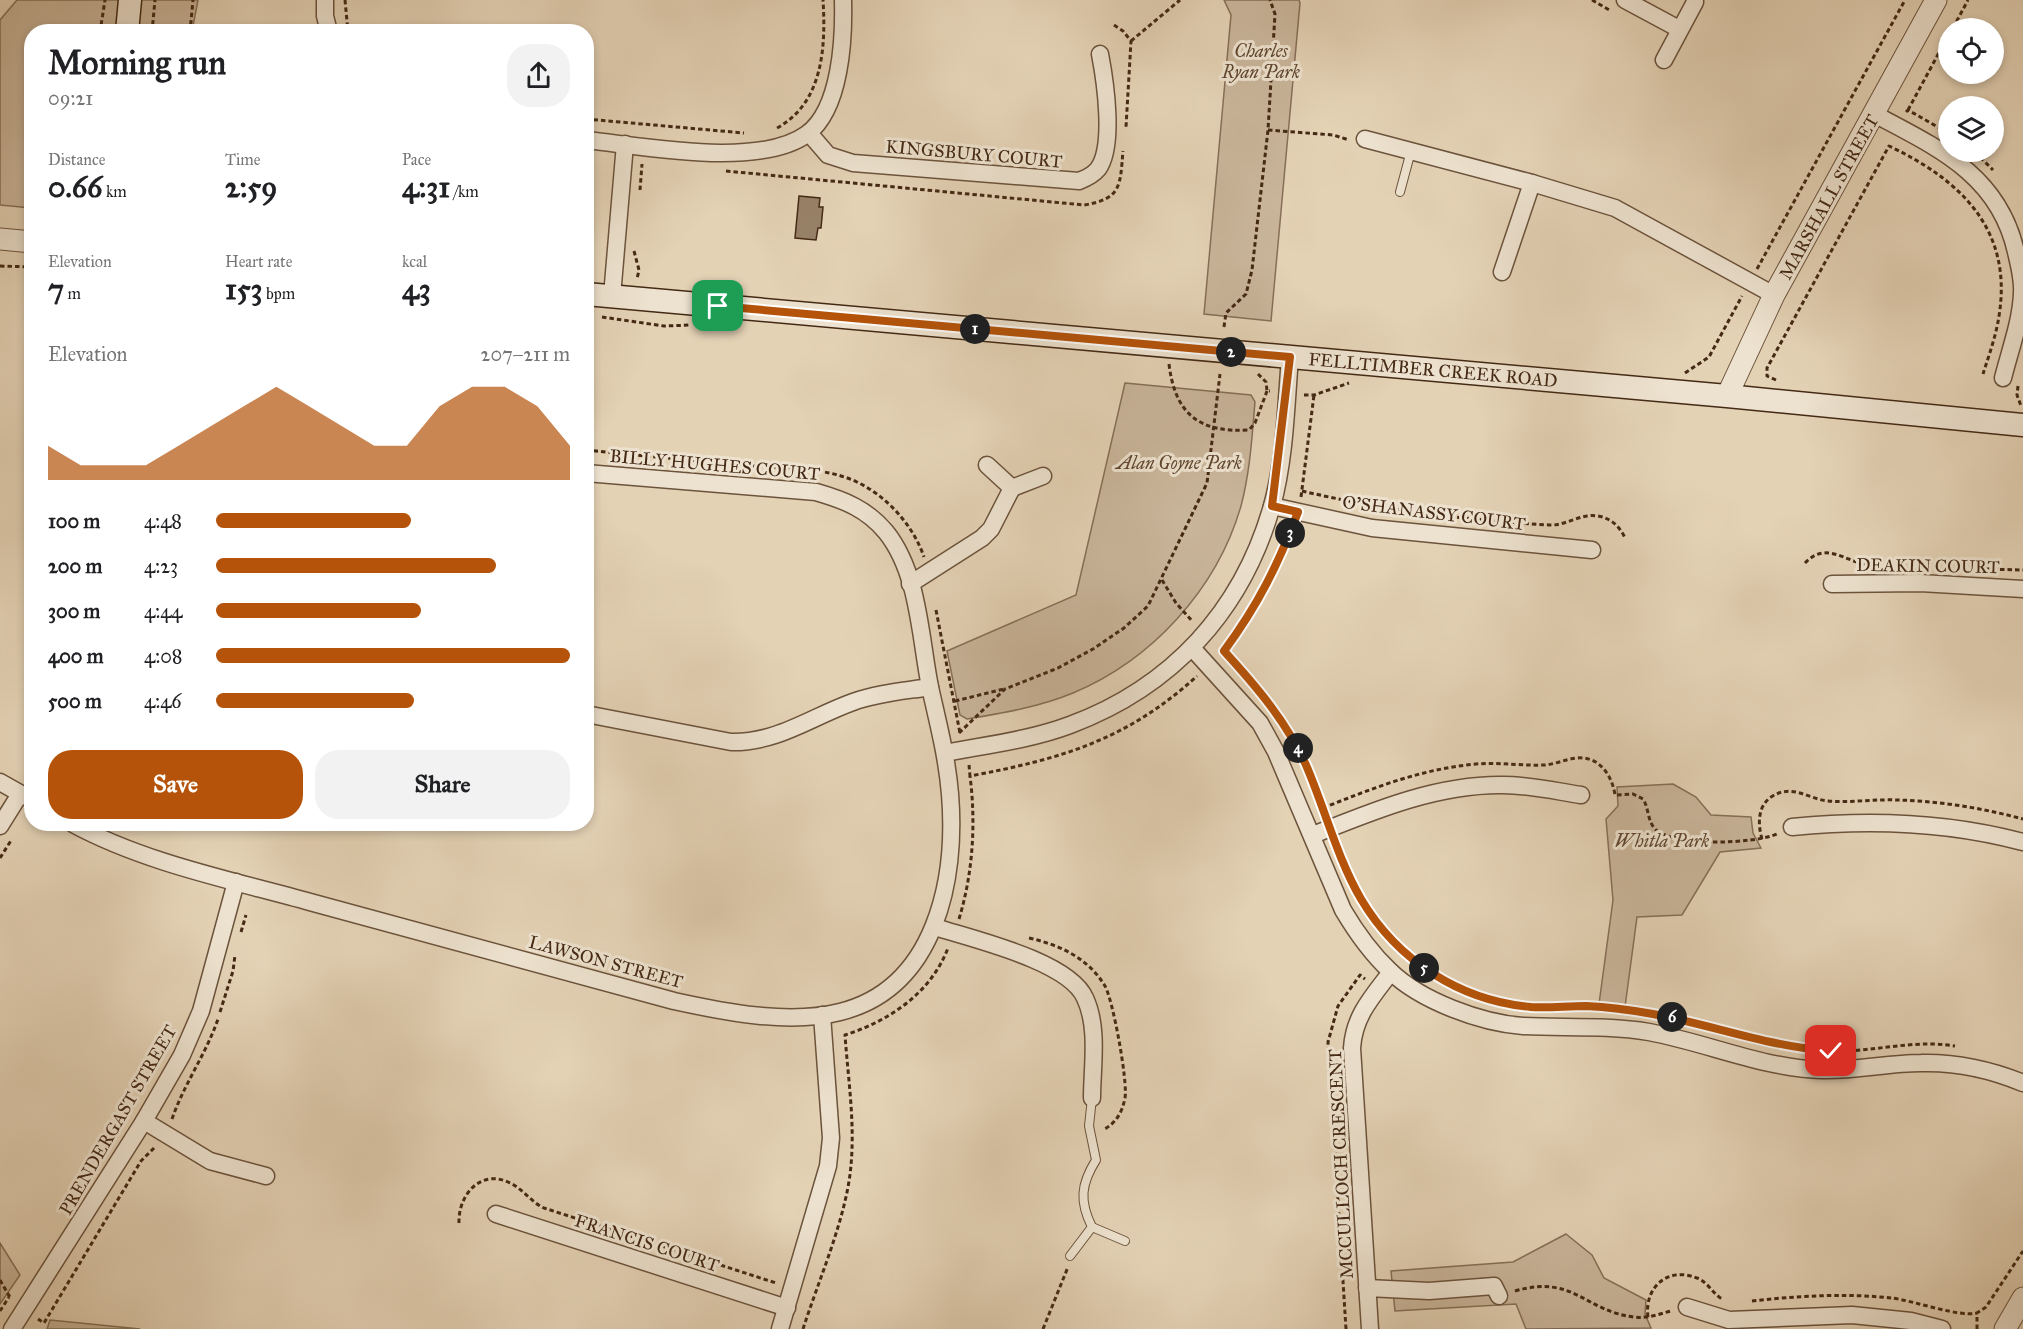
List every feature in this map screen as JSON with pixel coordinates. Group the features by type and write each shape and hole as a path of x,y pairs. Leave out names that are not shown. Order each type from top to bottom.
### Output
{"main road":[{"path":"128,24 130,0"},
{"name":"FELLTIMBER CREEK ROAD","path":"594,295 2023,423"}],"street":[{"path":"325,0 326,24"},
{"path":"594,141 746,153 789,143 809,133 833,94 840,59 843,0"},
{"path":"1625,0 1679,29"},
{"name":"MARSHALL STREET","path":"1727,396 1774,295 1936,0"},
{"path":"1664,60 1695,2"},
{"name":"KINGSBURY COURT","path":"809,133 828,155 853,163 1080,182 1098,169 1105,150 1108,93 1100,54"},
{"path":"1874,114 1946,152 1971,172 2005,219 2014,243 2023,292 2003,378"},
{"path":"1365,139 1532,183 1615,208 1774,295"},
{"path":"612,296 625,144"},
{"path":"1502,272 1532,183"},
{"path":"0,238 24,241"},
{"path":"944,749 1025,738 1068,726 1103,712 1131,696 1193,649 1223,612 1245,576 1272,506 1290,357"},
{"path":"987,465 1012,488"},
{"name":"BILLY HUGHES COURT","path":"594,474 816,492 842,499 866,512 886,532 901,557 910,584 944,749"},
{"path":"910,584 982,538 991,529 1012,488 1043,476"},
{"name":"O'SHANASSY COURT","path":"1272,506 1383,530 1592,550"},
{"name":"DEAKIN COURT","path":"1832,584 1920,583 2023,589"},
{"path":"1193,649 1260,723 1312,835 1343,910 1356,932 1391,972 1427,996 1462,1012 1494,1022 1521,1026 1608,1027 1649,1032 1795,1069 1824,1070 1940,1064 1990,1073 2023,1083"},
{"path":"594,716 731,742 751,743 775,737 854,701 930,687"},
{"name":"LAWSON STREET","path":"91,831 131,850 236,882 674,1001 723,1011 772,1016 822,1015 867,1003 890,988 910,969 935,927 948,869 951,839 944,749"},
{"path":"0,782 24,796"},
{"path":"1312,835 1409,800 1470,787 1516,785 1581,795"},
{"path":"0,826 24,799"},
{"path":"1792,827 1845,823 1902,823 1958,829 2023,842"},
{"name":"PRENDERGAST STREET","path":"12,1329 144,1121 192,1033 236,882"},
{"path":"935,927 1048,965 1070,978 1085,997 1093,1026 1092,1098"},
{"name":"MCCULLOCH CRESCENT","path":"1370,1329 1353,1031 1362,1011 1391,972"},
{"path":"780,1329 828,1166 831,1138 822,1015"},
{"path":"144,1121 210,1161 266,1176"},
{"name":"FRANCIS COURT","path":"496,1214 787,1308"},
{"path":"1367,1288 1429,1291 1494,1286 1499,1296"},
{"path":"2005,1329 2023,1298"},
{"path":"1687,1307 1729,1320 1852,1315 1911,1322 1942,1329"}],"lane":[{"path":"1400,192 1411,151"},
{"path":"1092,1098 1089,1126 1096,1160 1086,1175 1082,1202 1092,1227 1125,1240"},
{"path":"1070,1256 1092,1227"}],"path":[{"path":"101,24 105,0"},
{"path":"152,24 154,0"},
{"path":"189,24 193,0"},
{"path":"345,0 347,24"},
{"path":"767,130 778,128 796,116 812,95 819,72 823,0"},
{"path":"1131,41 1180,0"},
{"path":"1224,327 1226,313 1246,294 1252,270 1268,130 1275,14 1270,0"},
{"path":"1682,392 1684,374 1709,357 1905,0"},
{"path":"1958,18 1968,0"},
{"path":"1908,110 1938,54"},
{"path":"594,120 753,133"},
{"path":"1268,130 1333,135 1347,140 1365,139"},
{"path":"1788,403 1789,388 1767,376 1767,368 1889,146 1932,168 1951,182 1974,206 1992,239 1998,259 2002,292 1999,317 1983,374"},
{"path":"0,266 24,267"},
{"path":"1169,363 1176,397 1183,408 1192,417 1214,429 1249,429 1255,423 1267,391"},
{"path":"934,706 1005,689 1058,668 1093,649 1124,628 1148,606 1207,483 1220,374"},
{"path":"2020,380 2017,395 2023,406"},
{"path":"1314,395 1298,512 1271,577 1253,611 1224,651 1257,688 1293,739 1362,900 1392,941 1433,975 1490,999 1530,1006 1586,1006 1639,1011 1802,1049 1831,1051 1927,1043 1963,1047"},
{"path":"1302,491 1391,510 1534,524 1561,525 1587,516 1599,516 1617,525 1625,538"},
{"path":"1162,580 1180,608 1206,633"},
{"path":"944,749 1005,689"},
{"path":"803,1329 842,1209 851,1166 852,1126 845,1035 877,1024 905,1006 936,972 954,933 966,890 973,835 970,776"},
{"path":"1615,795 1640,797 1645,802 1654,828 1662,834 1681,840 1755,840 1792,827"},
{"path":"459,1223 461,1202 468,1191 479,1183 499,1179 513,1184 531,1201 544,1208 793,1289"},
{"path":"1745,1301 1869,1296 1923,1303 1965,1314 1977,1313 1986,1307 2023,1251"},
{"path":"1042,1329 1069,1265 1070,1256"},
{"path":"1648,1317 1646,1304 1653,1288 1675,1276 1698,1278 1725,1300"},
{"path":"1499,1296 1549,1285 1574,1292 1611,1310 1635,1317 1648,1317 1687,1307"},
{"path":"0,1311 9,1297"},
{"path":"1977,1313 1977,1329"}],"green space":[{"path":"17,0 198,0 193,24 24,24 24,207 0,205 0,20"},
{"name":"Charles Ryan Park","path":"1224,0 1299,0 1300,3 1271,321 1204,314 1231,15"},
{"name":"Alan Goyne Park","path":"1125,383 1251,395 1255,402 1249,467 1241,506 1230,537 1216,566 1178,618 1129,662 1102,679 1060,698 1021,709 967,719 960,715 947,651 1076,595"},
{"name":"Whitla Park","path":"1673,784 1696,797 1711,815 1751,817 1753,833 1761,848 1720,852 1682,915 1637,917 1625,1007 1599,1004 1613,900 1606,819 1618,806 1617,787"},
{"path":"1566,1234 1592,1255 1604,1278 1646,1300 1645,1314 1651,1328 1526,1329 1516,1304 1395,1311 1391,1271 1513,1262"},
{"path":"0,1243 20,1275 0,1304"},
{"path":"50,1320 140,1329 47,1329"}],"building":[{"path":"799,196 820,198 819,207 823,207 821,228 818,228 816,240 795,238"}],"route":[{"path":"718,306 1290,357 1278,477 1272,506 1298,512 1287,542 1253,611 1224,651 1257,688 1293,739 1306,765 1356,891 1382,931 1425,970 1453,985 1490,999 1530,1006 1586,1006 1639,1011 1681,1019 1760,1041 1802,1049 1831,1051"}]}
